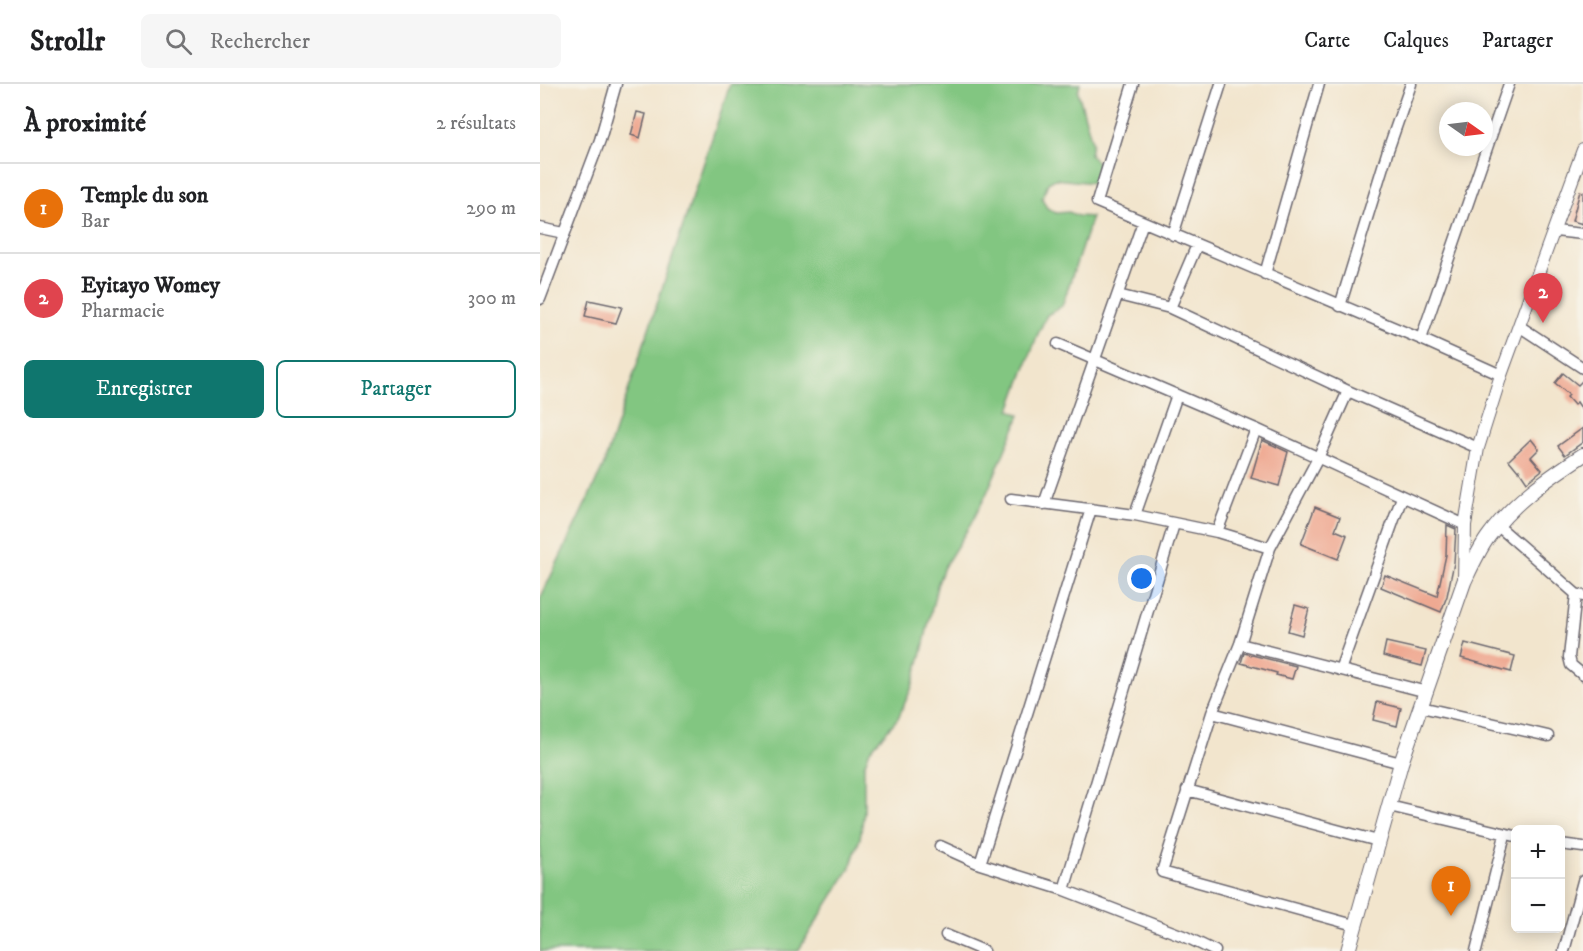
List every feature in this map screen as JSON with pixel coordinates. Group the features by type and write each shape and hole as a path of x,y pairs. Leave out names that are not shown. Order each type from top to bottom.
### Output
{"main road":[{"path":"1348,951 1401,763 1464,582 1477,554 1508,513 1533,490 1583,455"}],"street":[{"path":"540,299 600,140 616,84"},
{"path":"1133,84 1097,202 1501,375"},
{"path":"1173,235 1221,84"},
{"path":"1265,274 1319,84"},
{"path":"1340,306 1388,150 1411,84"},
{"path":"1421,339 1509,84"},
{"path":"1464,582 1465,525 1478,448 1501,375 1583,150"},
{"path":"1044,504 1143,222"},
{"path":"540,228 564,233"},
{"path":"1555,231 1583,234"},
{"path":"1170,308 1197,245"},
{"path":"1118,295 1170,308 1348,391 1478,448"},
{"path":"1519,326 1583,368"},
{"path":"1058,344 1256,429 1465,525"},
{"path":"1348,391 1317,458 1270,548 1240,644 1212,713 1162,872 1354,925"},
{"path":"1135,515 1177,394"},
{"path":"1217,532 1256,429"},
{"path":"1340,670 1402,497"},
{"path":"1011,499 1135,515 1217,532 1270,548"},
{"path":"980,864 1091,509"},
{"path":"1065,890 1174,524"},
{"path":"1497,525 1580,595 1569,657 1570,665 1583,675"},
{"path":"1240,644 1426,692"},
{"path":"1421,706 1548,735"},
{"path":"1212,713 1401,763"},
{"path":"1188,790 1378,841"},
{"path":"1389,806 1510,836 1476,951"},
{"path":"1565,844 1583,847"},
{"path":"940,846 980,864 1065,890 1186,937 1215,951"},
{"path":"1564,951 1583,881"},
{"path":"946,935 984,951"}],"green space":[{"path":"730,84 1080,84 1078,92 1092,142 1090,155 1099,164 1094,183 1055,179 1048,183 1042,198 1047,208 1056,213 1069,212 1078,216 1092,217 1062,306 1047,315 1010,410 1020,415 986,495 944,567 937,586 912,687 898,718 870,750 864,766 864,812 860,838 850,868 798,951 540,951 540,599 603,467"}],"building":[{"path":"637,112 646,114 640,138 631,135"},
{"path":"1580,191 1583,192 1583,224 1572,221"},
{"path":"589,300 622,307 616,323 585,316"},
{"path":"1563,373 1578,385 1583,380 1583,411 1577,402 1574,405 1567,397 1569,395 1555,383"},
{"path":"1583,428 1583,442 1565,455 1558,446"},
{"path":"1531,439 1539,449 1531,457 1542,470 1527,482 1509,460"},
{"path":"1262,440 1288,452 1279,486 1251,478"},
{"path":"1315,507 1340,517 1335,530 1347,535 1338,559 1301,544"},
{"path":"1447,525 1456,529 1454,563 1441,612 1381,587 1385,575 1437,596 1446,555"},
{"path":"1295,605 1309,609 1302,635 1288,631"},
{"path":"1386,642 1426,651 1422,666 1383,656"},
{"path":"1465,643 1515,656 1511,672 1461,658"},
{"path":"1244,653 1296,666 1292,679 1241,663"},
{"path":"1377,702 1401,708 1397,726 1373,720"}],"place":[{"name":"Eyitayo Womey","path":"1543,323"},
{"name":"Temple du son","path":"1451,916"}]}
